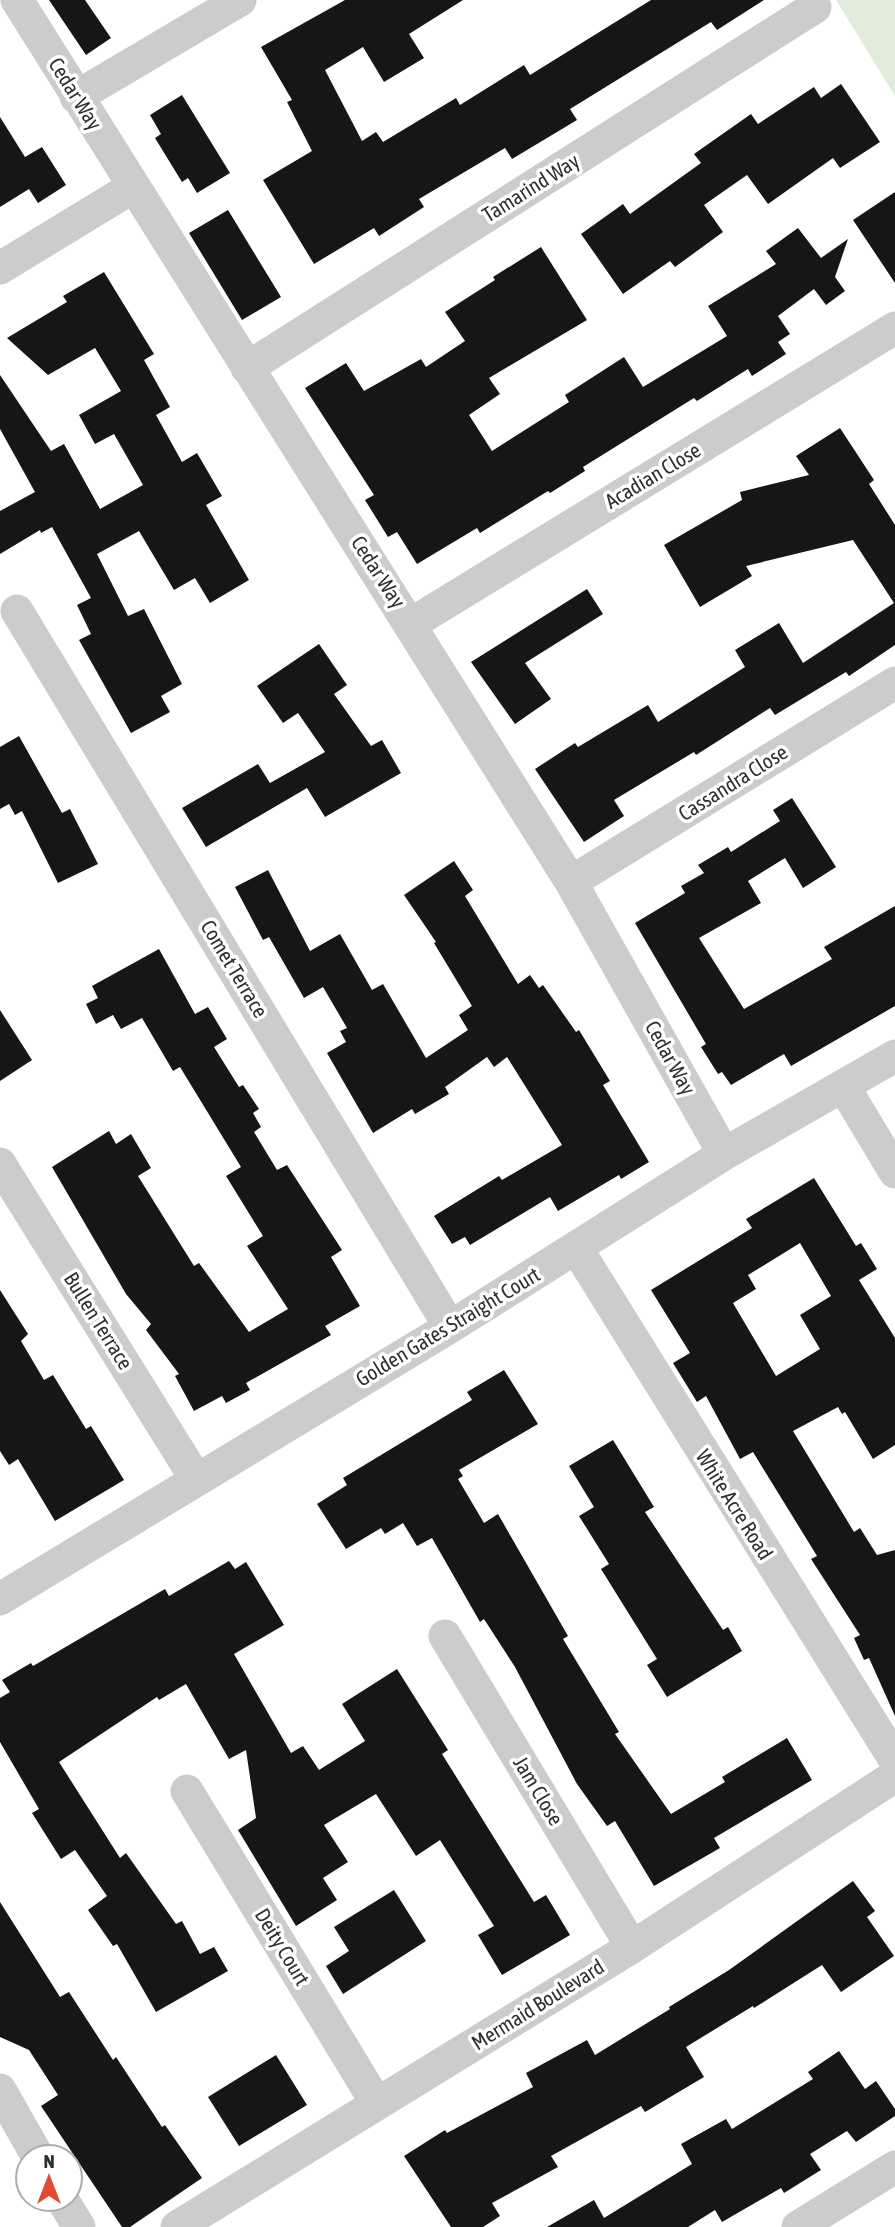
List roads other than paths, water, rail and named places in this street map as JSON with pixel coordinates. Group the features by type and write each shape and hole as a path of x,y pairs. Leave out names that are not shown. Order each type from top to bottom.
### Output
{"street":[{"name":"Cedar Way","path":"17,0 571,882 724,1154"},
{"path":"76,97 240,0"},
{"name":"Tamarind Way","path":"247,368 815,7"},
{"path":"0,268 134,187"},
{"name":"Acadian Close","path":"411,624 895,328"},
{"name":"Comet Terrace","path":"17,611 450,1326"},
{"name":"Cassandra Close","path":"571,882 895,683"},
{"name":"Golden Gates Straight Court","path":"0,1599 577,1249 724,1154 895,1056"},
{"path":"844,1087 895,1172"},
{"name":"Bullen Terrace","path":"0,1164 196,1479"},
{"name":"White Acre Road","path":"577,1249 895,1760"},
{"name":"Jam Close","path":"445,1636 632,1947"},
{"name":"Mermaid Boulevard","path":"177,2227 632,1947 895,1776"},
{"name":"Deity Court","path":"187,1791 377,2104"},
{"path":"0,2090 30,2143"},
{"path":"798,2227 895,2167"}]}
